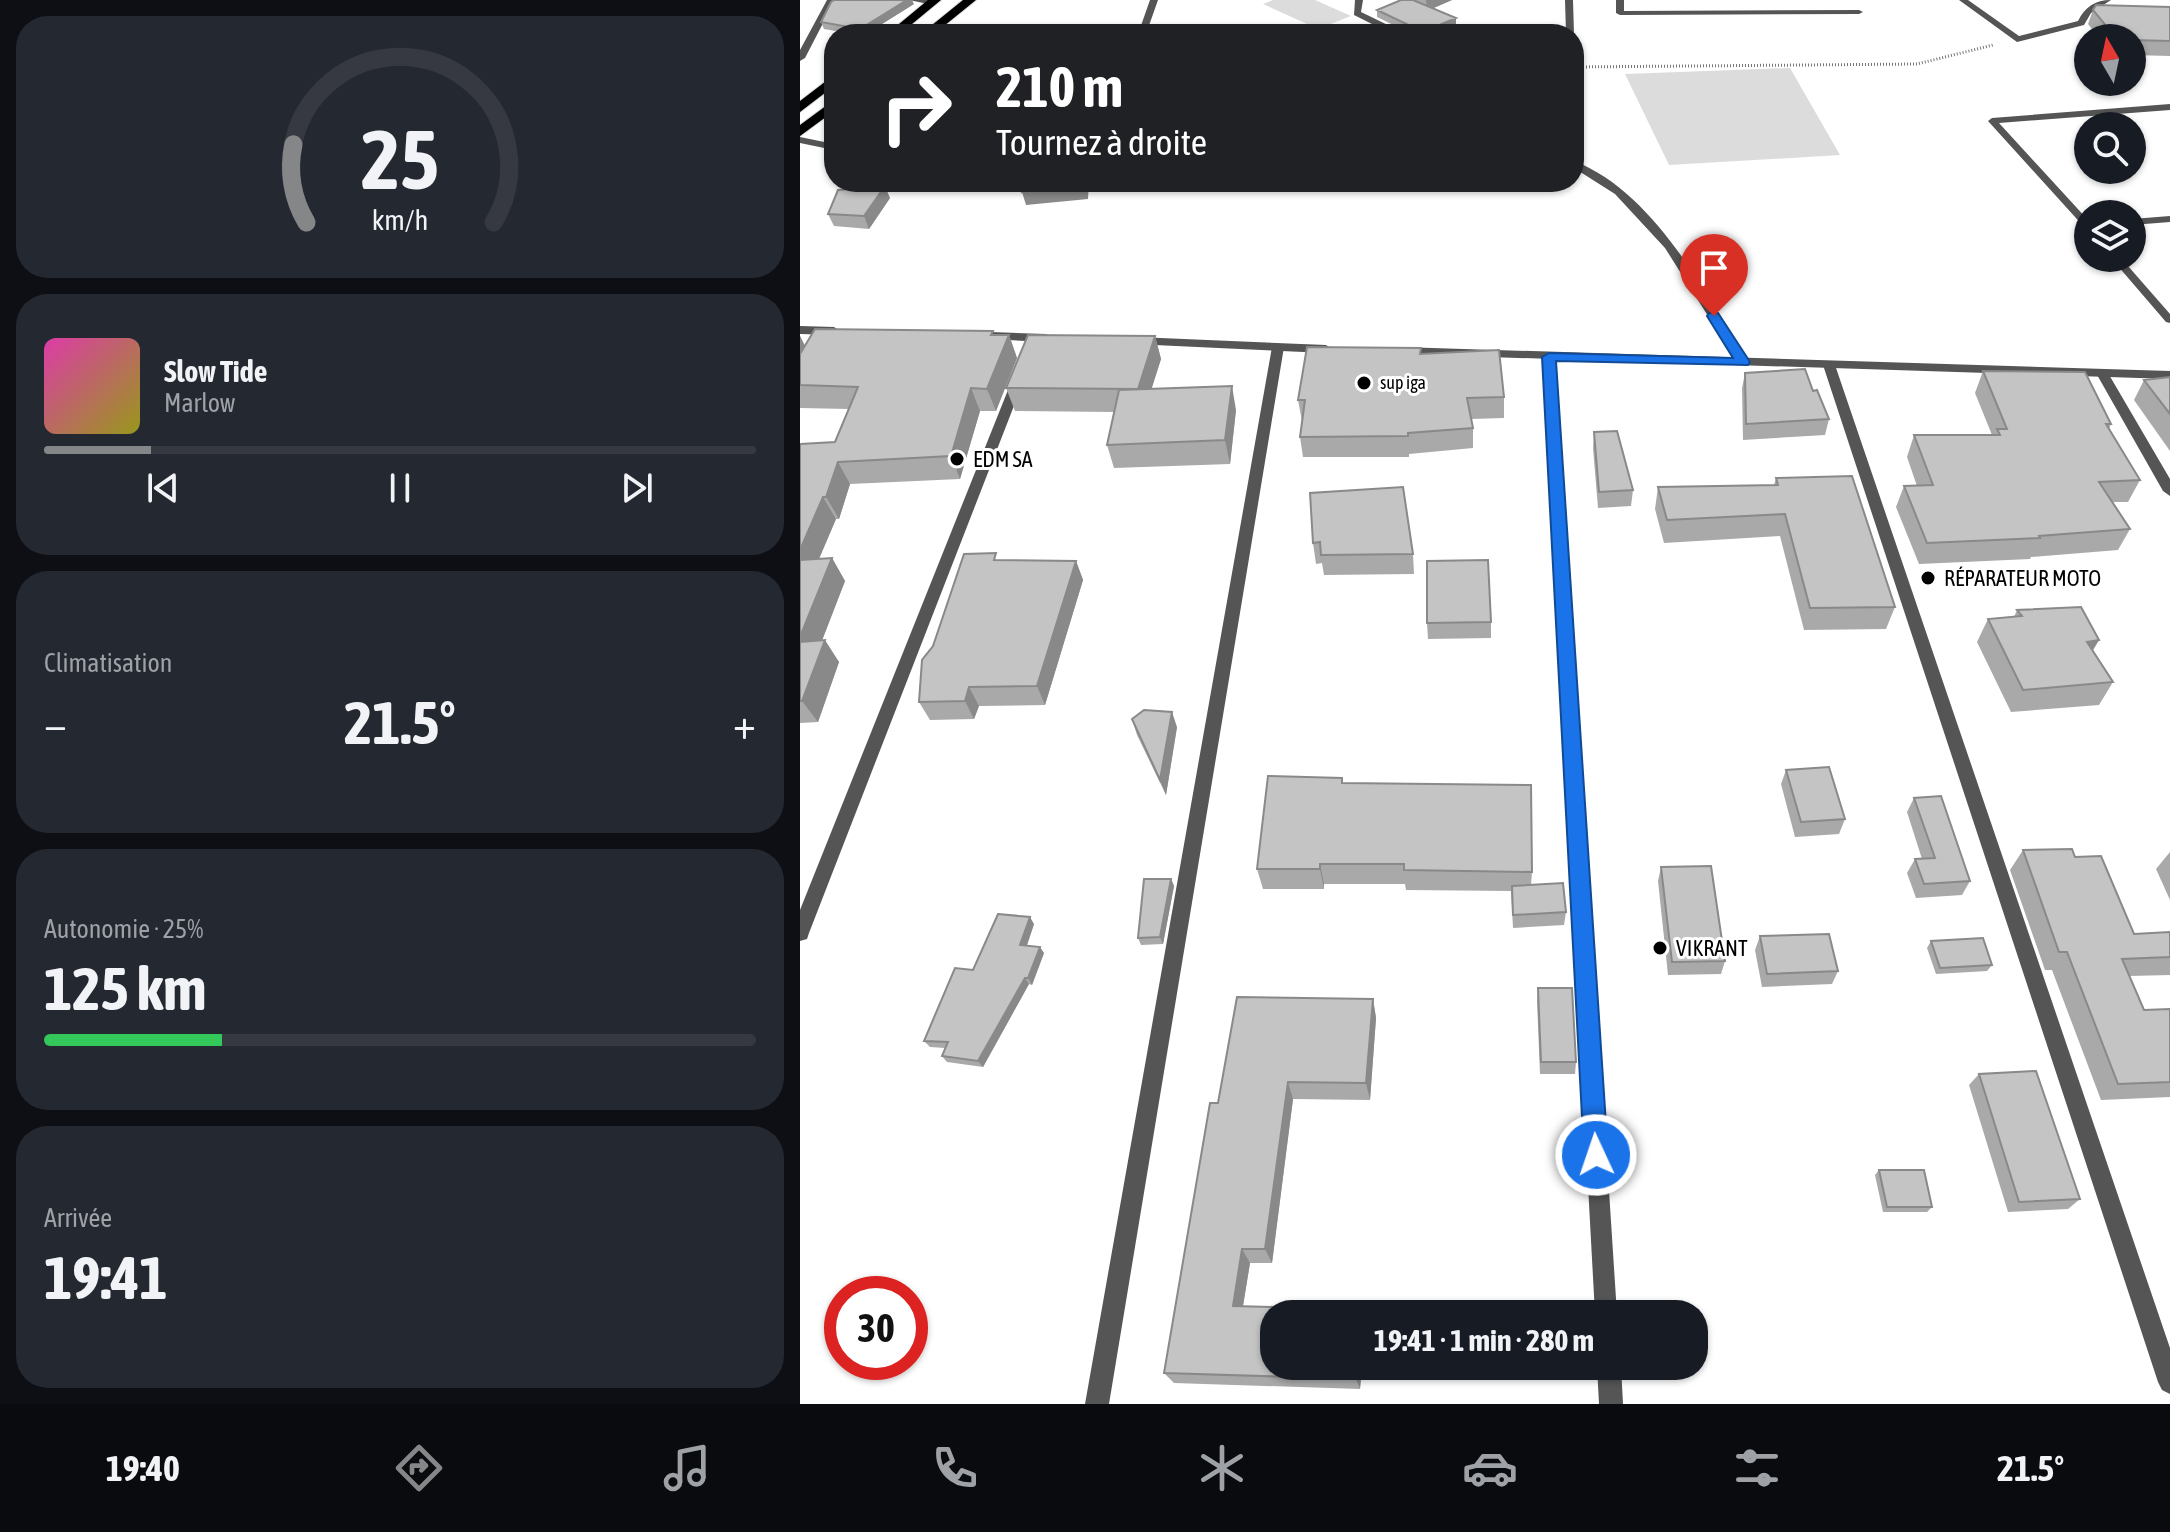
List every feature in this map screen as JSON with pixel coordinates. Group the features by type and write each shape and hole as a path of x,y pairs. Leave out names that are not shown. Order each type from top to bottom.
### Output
{"highway":[{"path":"940,24 970,0"},
{"path":"905,24 934,1"},
{"path":"800,108 824,88"},
{"path":"800,132 824,112"}],"street":[{"path":"800,58 831,0"},
{"path":"913,0 934,1"},
{"path":"1146,24 1154,0"},
{"path":"1359,0 1357,13 1379,24"},
{"path":"1569,0 1570,24"},
{"path":"1963,0 2017,39 2081,23 2087,11 2107,0"},
{"path":"800,30 816,28"},
{"path":"800,140 824,145"},
{"path":"1584,170 1619,192 1669,246 1743,362"},
{"path":"800,330 843,331"},
{"path":"821,343 828,331"},
{"path":"971,335 1029,352 1065,339"},
{"path":"1126,341 1341,349"},
{"path":"1097,1404 1278,347"},
{"path":"1389,351 2170,375"},
{"path":"800,933 1029,352"},
{"path":"1549,357 1605,1300"},
{"path":"1829,365 2170,1382"},
{"path":"2102,373 2170,491"},
{"path":"1610,1380 1611,1404"}],"lane":[{"path":"1620,0 1620,13 1859,12"},
{"path":"2074,211 1992,121 2170,107"},
{"path":"2146,221 2170,219"},
{"path":"2128,272 2170,320"}],"path":[{"path":"1584,67 1917,64 2017,39"}],"shaded area":[{"path":"1273,0 1315,0 1351,16 1331,24 1307,24 1263,4"},
{"path":"1790,68 1840,155 1669,165 1625,74"}],"building":[{"path":"907,0 868,24 821,22 831,2"},
{"path":"1401,0 1413,0 1456,18 1442,24 1406,24 1377,10"},
{"path":"2096,5 2170,7 2170,41 2146,40 2146,24 2104,24 2093,10"},
{"path":"837,192 881,192 864,216 828,214"},
{"path":"815,329 993,331 991,335 1009,335 987,389 971,388 951,456 838,462 826,497 823,497 800,550 800,444 835,442 858,387 800,385 800,354"},
{"path":"1028,335 1155,336 1138,389 1006,388"},
{"path":"1307,347 1421,348 1420,354 1499,350 1504,397 1467,398 1473,428 1408,433 1408,436 1300,437 1305,400 1298,400"},
{"path":"1805,369 1829,419 1746,424 1745,373"},
{"path":"1983,371 2085,372 2111,424 2106,424 2140,480 2099,482 2130,529 2040,538 1927,543 1904,486 1933,485 1914,435 2000,435 1997,429 2007,429"},
{"path":"2170,377 2170,414 2144,380"},
{"path":"1232,386 1225,440 1107,445 1119,390"},
{"path":"1617,431 1633,490 1599,492 1594,432"},
{"path":"1852,476 1895,607 1810,608 1785,514 1667,520 1658,487 1778,485 1776,478"},
{"path":"1403,487 1413,554 1321,555 1320,542 1313,543 1310,493"},
{"path":"996,553 994,560 1076,561 1037,686 969,687 965,701 919,702 922,660 933,646 964,554"},
{"path":"832,558 800,637 800,560"},
{"path":"1488,560 1491,622 1427,623 1427,561"},
{"path":"2081,607 2099,640 2087,642 2113,682 2023,690 1988,619 2022,616 2017,610"},
{"path":"825,640 802,701 800,701 800,642"},
{"path":"1144,710 1172,712 1160,780 1132,719"},
{"path":"1829,767 1845,819 1801,822 1786,770"},
{"path":"1268,776 1342,778 1342,783 1531,785 1532,872 1404,870 1404,864 1320,864 1320,869 1257,869"},
{"path":"1941,796 1970,881 1924,884 1915,859 1935,858 1914,798"},
{"path":"2072,849 2075,857 2101,856 2134,934 2170,932 2170,957 2122,959 2144,1010 2170,1009 2170,1082 2118,1084 2067,952 2059,952 2023,850"},
{"path":"1711,866 1725,961 1672,962 1661,867"},
{"path":"1144,879 1171,879 1160,937 1138,938"},
{"path":"1563,883 1566,912 1513,915 1512,886"},
{"path":"998,914 1030,917 1020,945 1040,947 1028,978 1025,978 978,1061 942,1056 948,1042 924,1041 955,968 973,970"},
{"path":"1829,934 1838,971 1767,974 1760,936"},
{"path":"1983,938 1992,965 1940,968 1931,941"},
{"path":"1538,988 1572,988 1576,1062 1541,1062"},
{"path":"1237,997 1373,999 1366,1083 1288,1082 1265,1249 1242,1249 1233,1306 1260,1307 1260,1376 1164,1373 1210,1103 1218,1103"},
{"path":"2036,1071 2080,1199 2019,1202 1979,1074"},
{"path":"1879,1170 1924,1170 1932,1207 1887,1207"}],"place":[{"name":"sup iga","path":"1364,383"},
{"name":"EDM SA","path":"957,459"},
{"name":"RÉPARATEUR MOTO","path":"1928,578"},
{"name":"VIKRANT","path":"1660,948"}],"route":[{"path":"1596,1155 1549,357 1743,362 1714,316"}]}
